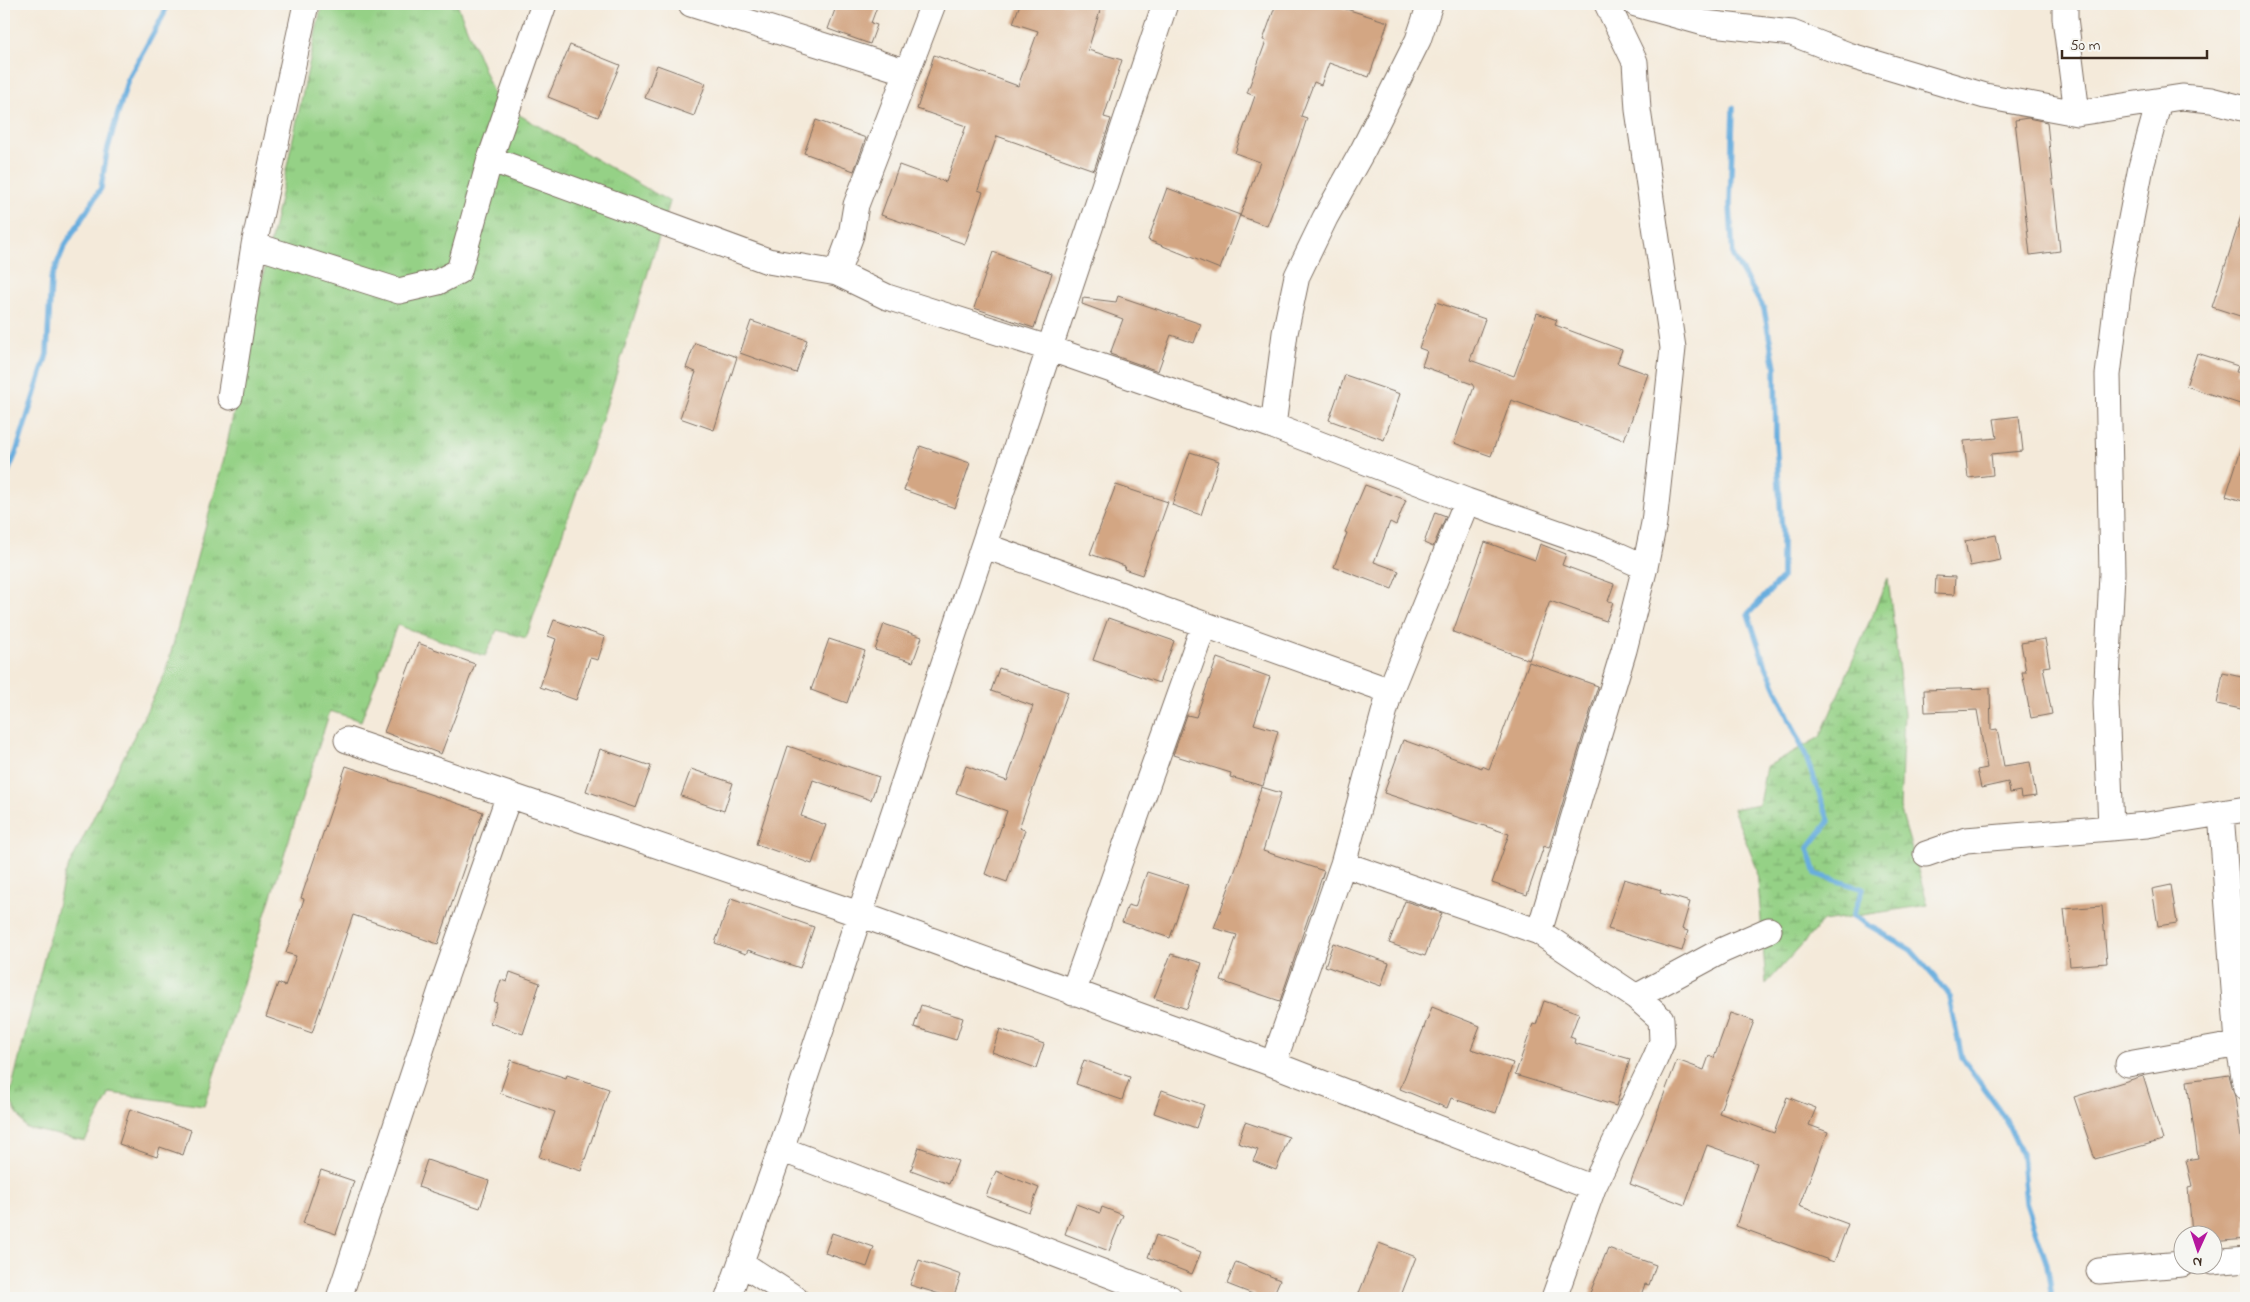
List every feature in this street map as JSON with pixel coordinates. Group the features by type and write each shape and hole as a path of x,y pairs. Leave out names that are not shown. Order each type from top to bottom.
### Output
{"street":[{"path":"230,398 254,246 306,4"},
{"path":"254,246 399,291 438,282 459,271 490,159 544,4"},
{"path":"837,273 851,235 856,205 933,4"},
{"path":"728,1298 781,1149 858,914 985,546 1165,4"},
{"path":"1273,426 1285,332 1298,276 1324,218 1363,150 1418,40 1430,4"},
{"path":"1539,932 1624,650 1645,567 1654,523 1673,348 1638,110 1635,62 1607,4"},
{"path":"1636,4 1704,23 1792,33 1848,55 1985,96 2077,113 2193,97 2246,108"},
{"path":"2066,4 2065,18 2077,113"},
{"path":"703,5 908,72"},
{"path":"2111,828 2106,703 2112,573 2108,375 2120,276 2141,167 2159,102"},
{"path":"490,159 768,261 837,273 887,297 1051,349 1273,426 1467,501 1607,550 1645,567"},
{"path":"1273,1064 1343,864 1390,691 1467,501"},
{"path":"985,546 1390,691"},
{"path":"1072,993 1204,625"},
{"path":"347,740 858,914 1072,993 1273,1064 1593,1188"},
{"path":"339,1298 440,993 509,796"},
{"path":"1926,854 1966,840 2147,825 2246,809"},
{"path":"2221,813 2246,1088"},
{"path":"1343,864 1539,932 1636,997 1661,1019 1662,1042 1593,1188 1554,1298"},
{"path":"1636,997 1723,950 1769,930"},
{"path":"2128,1064 2242,1043"},
{"path":"781,1149 1170,1298"},
{"path":"2222,1261 2246,1259"},
{"path":"740,1263 796,1298"},
{"path":"2099,1271 2172,1265"}],"green space":[{"path":"322,4 457,4 497,102 670,202 600,426 526,638 497,630 485,656 397,625 361,721 330,711 204,1106 110,1093 85,1141 26,1128 9,1099 65,874 165,674 223,462"},
{"path":"1888,578 1904,714 1900,808 1928,905 1823,921 1766,984 1757,869 1733,809 1759,804 1766,767 1820,737"}],"building":[{"path":"837,4 878,4 871,23 877,25 870,44 828,29"},
{"path":"1020,4 1102,4 1088,50 1122,60 1104,117 1111,119 1094,170 997,136 978,190 983,192 965,244 881,215 899,165 946,182 966,126 917,109 934,55 1018,86 1038,31 1013,23"},
{"path":"1276,4 1330,4 1388,22 1369,77 1329,63 1321,85 1314,82 1301,116 1307,118 1298,146 1267,226 1240,216 1260,162 1235,153 1255,96 1247,93 1266,41 1263,40"},
{"path":"570,45 620,65 598,117 548,97"},
{"path":"657,65 706,83 694,116 645,98"},
{"path":"2028,118 2047,122 2060,251 2030,255 2015,120"},
{"path":"816,120 866,138 854,171 804,153"},
{"path":"1167,188 1240,215 1220,269 1148,240"},
{"path":"2243,210 2246,210 2246,318 2212,307"},
{"path":"993,252 1052,273 1034,328 974,308"},
{"path":"1118,296 1201,324 1194,343 1171,335 1158,371 1110,354 1123,319 1082,304 1083,298 1116,302"},
{"path":"1436,302 1485,319 1470,360 1514,376 1537,313 1557,320 1555,325 1622,350 1617,363 1648,374 1624,440 1511,400 1491,456 1454,443 1474,387 1472,384 1422,366 1427,351 1419,348"},
{"path":"751,321 807,340 796,373 740,353"},
{"path":"695,343 737,357 714,430 680,418 696,372 686,368"},
{"path":"2197,353 2238,366 2236,372 2246,373 2246,406 2186,386"},
{"path":"1345,375 1400,394 1384,440 1329,420"},
{"path":"2019,416 2023,451 1991,454 1993,475 1968,478 1964,441 1997,438 1994,419"},
{"path":"2243,443 2246,443 2246,502 2226,496"},
{"path":"920,446 970,463 955,508 904,490"},
{"path":"1190,452 1219,461 1201,515 1172,505"},
{"path":"1116,485 1168,502 1142,575 1124,569 1125,566 1090,554"},
{"path":"1365,485 1406,500 1396,525 1390,522 1374,562 1399,571 1392,589 1334,567 1347,533 1345,532"},
{"path":"1435,512 1446,516 1433,547 1424,543"},
{"path":"1996,535 2001,560 1970,566 1965,541"},
{"path":"1485,542 1535,560 1540,544 1566,554 1562,565 1614,584 1608,601 1613,602 1606,621 1550,601 1529,660 1453,632"},
{"path":"1936,576 1955,577 1954,595 1935,594"},
{"path":"1108,618 1174,641 1159,683 1093,660"},
{"path":"554,620 605,637 598,660 590,658 576,700 540,687 556,639 548,636"},
{"path":"884,624 922,637 913,662 875,650"},
{"path":"829,639 865,651 847,703 811,690"},
{"path":"2045,639 2050,666 2043,667 2052,714 2031,718 2022,672 2026,672 2021,643"},
{"path":"418,643 475,664 441,754 384,732"},
{"path":"1217,658 1270,677 1254,724 1278,731 1263,786 1230,777 1231,773 1173,755 1187,715 1196,717"},
{"path":"1529,662 1598,686 1549,848 1544,846 1527,895 1492,883 1509,834 1384,793 1403,740 1489,769"},
{"path":"999,668 1068,692 1019,828 1025,830 1007,882 985,874 1007,811 956,793 966,766 1007,781 1033,706 991,691"},
{"path":"2223,673 2246,678 2246,710 2217,704"},
{"path":"1990,688 1991,730 1997,729 2004,766 2030,762 2036,796 2021,798 2020,791 2010,793 2008,782 1981,788 1977,770 1987,768 1977,710 1925,712 1924,690"},
{"path":"788,746 879,777 871,800 813,780 801,816 826,825 812,864 756,844"},
{"path":"600,749 651,766 636,808 586,791"},
{"path":"346,766 483,812 438,944 353,915 312,1033 266,1017 278,983 285,986 296,956 286,953 304,899 301,898"},
{"path":"691,769 733,783 724,811 681,796"},
{"path":"1261,787 1281,793 1263,851 1324,871 1280,1001 1221,981 1237,935 1214,928 1244,846"},
{"path":"1147,872 1188,885 1170,938 1122,922 1128,905 1135,907"},
{"path":"1624,879 1661,890 1660,893 1690,902 1682,929 1688,931 1682,951 1608,929"},
{"path":"2171,885 2177,923 2158,926 2152,889"},
{"path":"731,898 814,927 800,968 748,950 746,954 715,943"},
{"path":"1405,901 1442,913 1425,956 1389,943"},
{"path":"2102,906 2107,963 2070,966 2064,909"},
{"path":"1333,943 1389,963 1381,986 1325,966"},
{"path":"1171,954 1202,963 1187,1009 1154,998"},
{"path":"510,972 540,983 523,1034 490,1023 497,1003 494,1002 501,980 507,982"},
{"path":"1544,1001 1579,1013 1570,1037 1575,1039 1574,1043 1630,1059 1616,1106 1515,1075 1533,1024 1536,1025"},
{"path":"921,1005 963,1018 956,1040 914,1027"},
{"path":"1432,1007 1480,1026 1471,1049 1513,1063 1496,1113 1451,1098 1447,1108 1400,1089"},
{"path":"1730,1013 1754,1021 1719,1113 1774,1133 1787,1097 1816,1108 1809,1125 1828,1132 1799,1206 1848,1224 1834,1262 1736,1226 1757,1163 1707,1145 1685,1205 1630,1184 1677,1060 1704,1070 1709,1056 1714,1058"},
{"path":"1000,1029 1044,1044 1036,1068 992,1052"},
{"path":"511,1060 566,1078 567,1075 609,1089 581,1171 539,1157 555,1112 500,1093"},
{"path":"1084,1060 1130,1077 1122,1100 1076,1084"},
{"path":"2229,1075 2235,1097 2243,1151 2246,1186 2246,1239 2222,1241 2222,1224 2191,1224 2188,1187 2192,1186 2186,1160 2198,1158 2187,1081"},
{"path":"2143,1076 2163,1140 2095,1159 2074,1097"},
{"path":"1162,1090 1204,1105 1196,1128 1154,1113"},
{"path":"130,1109 191,1130 183,1155 160,1147 157,1157 119,1144"},
{"path":"1245,1122 1289,1137 1276,1170 1253,1161 1258,1150 1238,1143"},
{"path":"919,1147 958,1161 949,1184 911,1170"},
{"path":"427,1160 489,1181 480,1208 418,1187"},
{"path":"321,1170 354,1181 336,1234 303,1223"},
{"path":"996,1171 1039,1188 1029,1212 986,1196"},
{"path":"1076,1204 1100,1213 1102,1207 1123,1215 1109,1251 1065,1234"},
{"path":"832,1233 874,1247 867,1267 825,1253"},
{"path":"1156,1235 1201,1252 1192,1274 1148,1257"},
{"path":"1379,1243 1416,1257 1400,1298 1357,1298"},
{"path":"1608,1248 1656,1265 1649,1285 1645,1284 1640,1298 1588,1298"},
{"path":"919,1260 961,1275 953,1298 910,1285"},
{"path":"1236,1262 1280,1280 1272,1298 1263,1298 1227,1284"}],"waterway":[{"path":"4,481 16,453 47,354 51,279 64,247 101,188 107,151 128,79 164,14 166,4"},
{"path":"1733,108 1730,205 1733,256 1764,309 1775,367 1776,441 1782,531 1782,578 1748,614 1763,659 1805,754 1829,821 1808,848 1816,874 1863,889 1853,916 1911,950 1948,993 1962,1058 2004,1116 2022,1154 2026,1203 2047,1264 2052,1298"}]}
